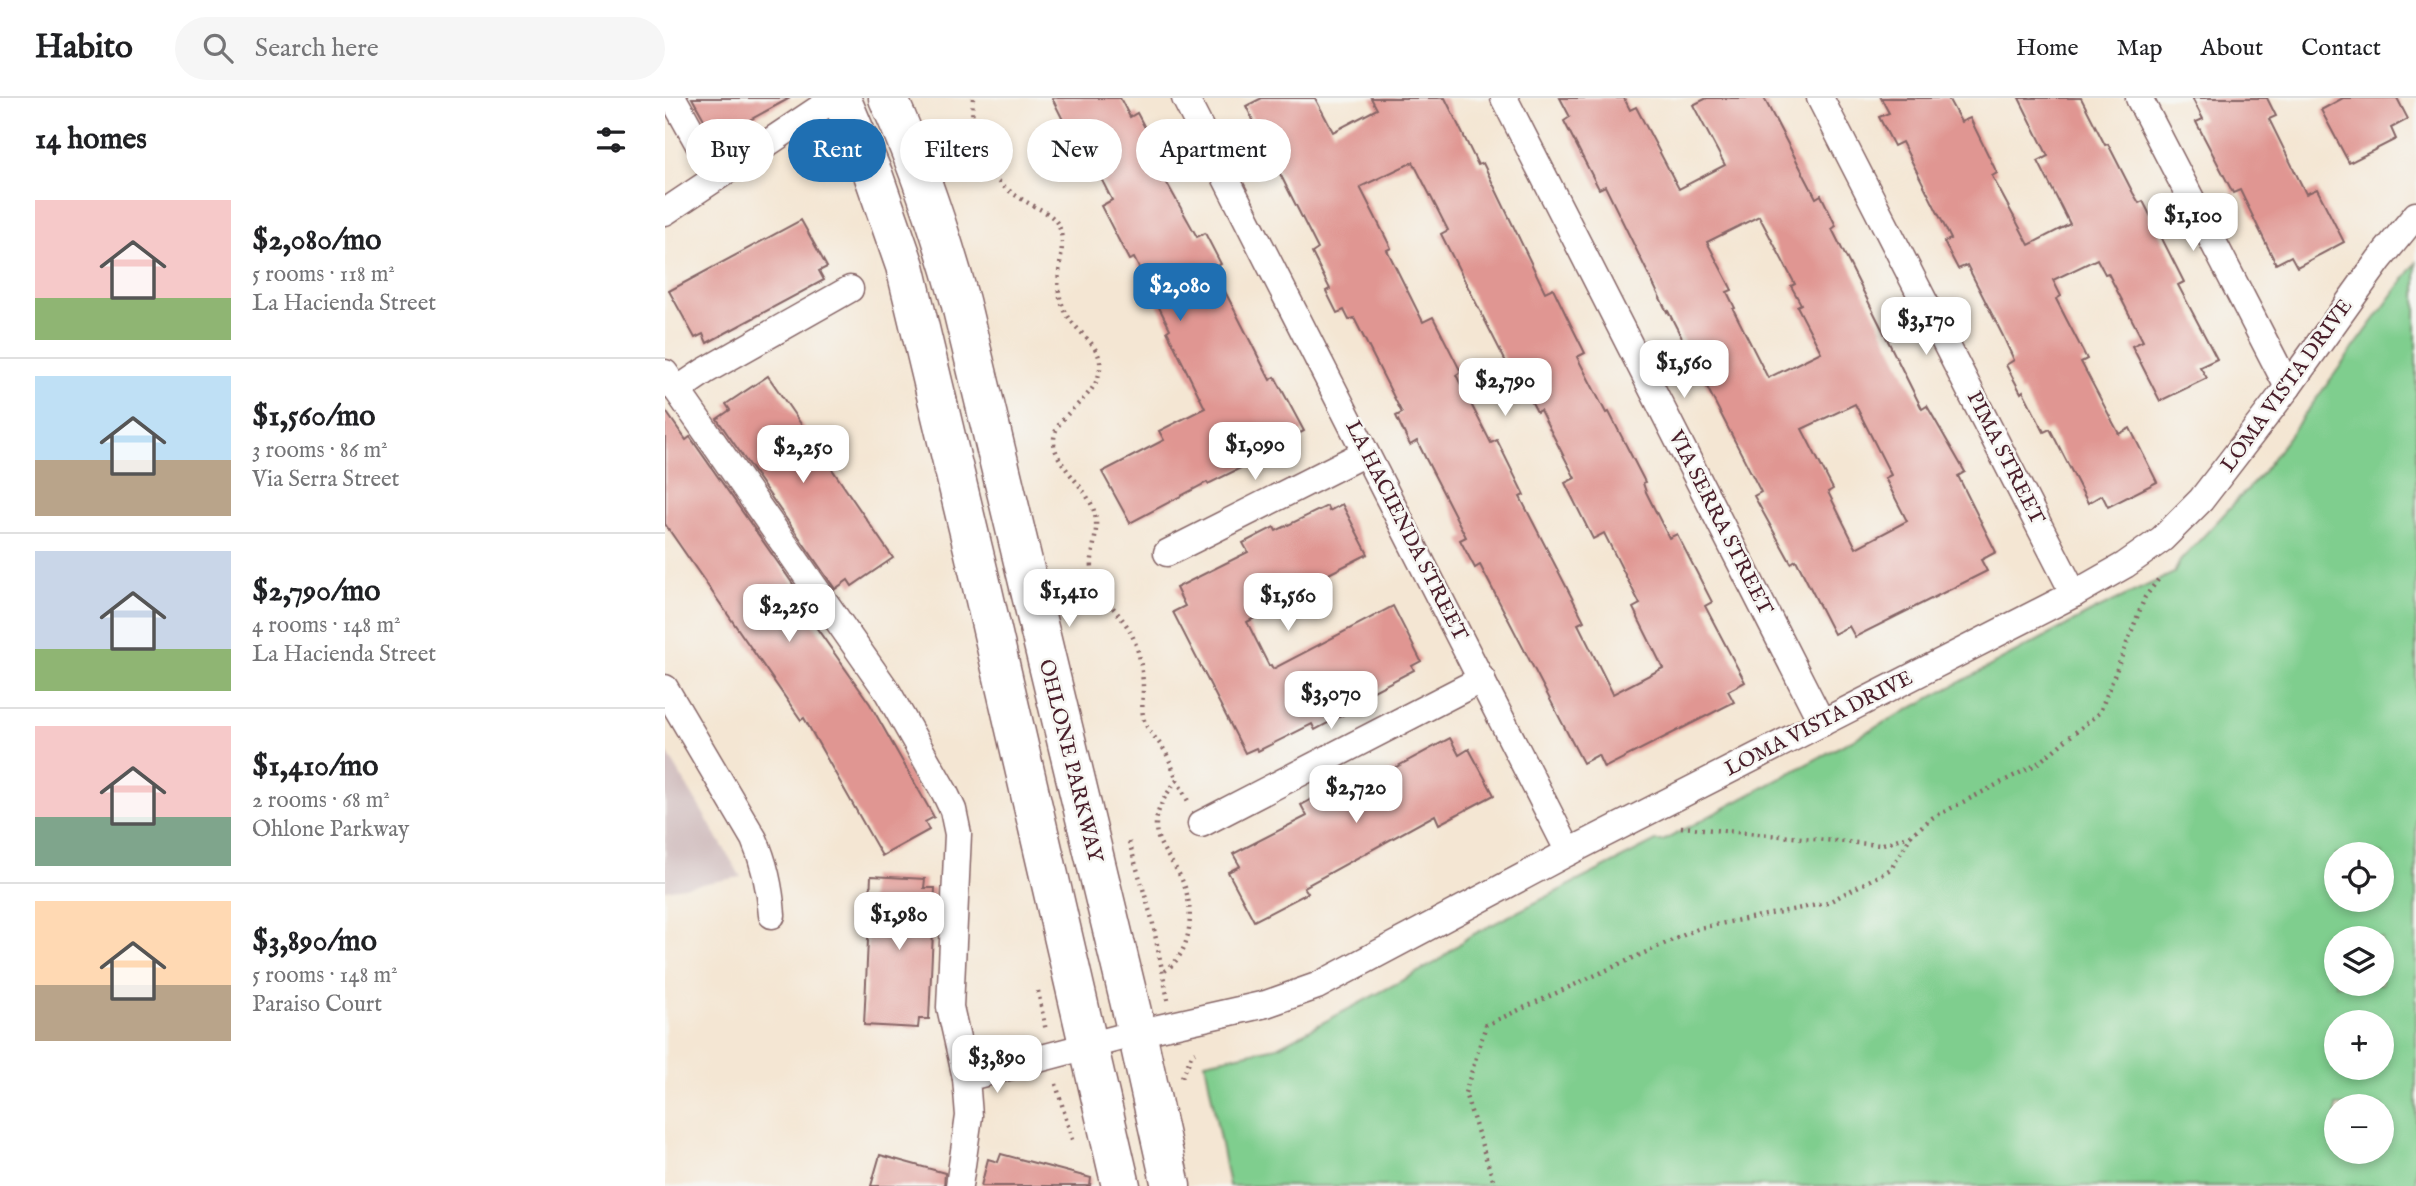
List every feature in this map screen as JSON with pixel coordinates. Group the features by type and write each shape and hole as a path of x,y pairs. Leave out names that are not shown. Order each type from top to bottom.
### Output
{"street":[{"path":"673,98 686,121"},
{"path":"665,212 835,98"},
{"path":"841,98 873,174 905,265 1121,1186"},
{"name":"OHLONE PARKWAY","path":"888,98 914,156 940,228 960,301 1137,1033 1171,1186"},
{"name":"LA HACIENDA STREET","path":"1185,98 1569,852"},
{"name":"VIA SERRA STREET","path":"1504,98 1822,723"},
{"name":"PIMA STREET","path":"1820,98 2074,594"},
{"path":"2139,98 2288,387"},
{"name":"LOMA VISTA DRIVE","path":"965,1078 1137,1033 1266,1004 1317,986 1569,852 2074,594 2142,554 2181,522 2229,467 2379,260 2416,215"},
{"path":"850,289 705,371 671,381 887,691 953,810 958,834 950,1007 965,1078 969,1115 959,1186"},
{"path":"1167,553 1365,453"},
{"path":"1201,824 1482,680"},
{"path":"665,688 754,839 770,888 772,915"}],"path":[{"path":"973,98 973,138 985,167 1005,188 1047,212 1059,226 1062,243 1058,287 1063,307 1099,357 1099,373 1093,390 1061,422 1055,432 1054,447 1063,464 1080,484 1095,513 1097,528 1092,552 1093,572 1100,592 1131,632 1141,669 1144,721 1166,753 1177,780 1161,804 1156,825 1160,842 1186,890 1190,914 1184,951 1175,965 1163,972"},
{"path":"1495,1186 1465,1093 1486,1026 1699,928 1827,903 1891,869 1912,834 1881,845 1675,827"},
{"path":"1182,1078 1193,1052 1205,1049"}],"shaded area":[{"path":"665,749 741,877 665,890"}],"green space":[{"path":"2416,263 2416,1186 1229,1186 1205,1062 1277,1047 1437,962 1468,937 1656,841 1663,841 2095,610 2174,573 2180,561 2259,477"}],"building":[{"path":"692,98 790,98 752,119 704,119"},
{"path":"1052,98 1120,98 1130,117 1137,113 1140,119 1136,119 1136,182 1166,182 1197,237 1205,233 1221,264 1213,268 1270,380 1275,377 1304,431 1294,436 1295,440 1261,458 1208,484 1207,482 1130,523 1102,472 1164,440 1159,431 1205,408 1167,331 1170,329 1134,258 1129,260 1101,206 1112,200 1103,182 1122,182 1122,119 1062,119"},
{"path":"1262,98 1315,98 1333,132 1377,109 1371,98 1445,98 1478,165 1483,163 1545,292 1553,288 1585,353 1577,357 1645,482 1646,492 1669,538 1677,534 1712,602 1705,606 1745,682 1728,691 1734,702 1604,768 1598,755 1583,763 1480,565 1475,568 1460,540 1466,537 1417,441 1410,445 1396,416 1402,413 1354,318 1349,320 1344,310 1337,313 1326,291 1330,289 1312,253 1318,249 1284,182 1291,182 1291,119 1252,119 1246,106","holes":["1413,162 1448,230 1441,234 1523,395 1527,393 1537,412 1540,410 1575,478 1565,483 1593,539 1604,533 1640,604 1633,608 1663,668 1613,694 1578,624 1584,621 1520,497 1524,495 1497,440 1491,443 1456,375 1461,372 1433,317 1423,322 1387,250 1391,248 1360,187"]},
{"path":"1560,98 1624,98 1630,110 1636,107 1679,189 1725,165 1693,105 1707,98 1764,98 1816,198 1821,195 1836,226 1832,229 1922,409 1927,406 1965,472 1958,476 1996,552 1981,560 1987,571 1855,637 1849,626 1834,634 1796,560 1791,563 1754,496 1761,492 1605,186 1599,189 1564,121 1570,117","holes":["1759,216 1795,284 1791,286 1801,304 1797,306 1821,352 1768,378 1733,309 1735,308 1727,292 1732,290 1707,242","1855,404 1891,475 1885,478 1907,521 1856,548 1828,492 1833,489 1802,429"]},
{"path":"1881,98 1948,98 1961,122 1970,118 1997,173 1992,176 2029,245 2070,224 2038,161 2048,156 2019,98 2081,98 2139,203 2143,201 2184,282 2178,285 2217,359 2200,367 2207,378 2160,401 2132,346 2143,341 2108,273 2105,274 2097,259 2053,280 2061,296 2056,299 2087,359 2081,362 2119,434 2130,428 2157,482 2108,507 2102,495 2088,503 2050,429 2044,432 2006,365 2014,360 2003,336 1967,265 1958,269 1944,242 1951,239 1902,142 1894,146 1879,117 1889,113"},
{"path":"2192,98 2267,98 2276,116 2269,119 2306,194 2317,189 2344,242 2297,267 2291,256 2276,264 2240,190 2233,193 2196,122 2203,119"},
{"path":"2343,98 2397,98 2408,119 2391,128 2396,139 2349,163 2321,110"},
{"path":"801,220 827,267 819,271 824,280 707,343 703,334 695,338 669,291"},
{"path":"768,376 893,558 852,586 848,580 835,589 717,419 730,410 726,404"},
{"path":"665,410 686,440 690,437 809,607 804,610 870,704 934,817 925,822 929,830 882,856 804,718 801,720 665,524"},
{"path":"1342,504 1368,554 1305,586 1307,590 1247,622 1269,666 1273,669 1393,606 1421,661 1412,666 1414,670 1339,709 1343,715 1315,730 1312,724 1258,751 1256,748 1245,753 1173,612 1185,606 1176,588 1248,552 1243,543 1274,527 1276,531 1327,506 1329,511"},
{"path":"1450,738 1459,755 1469,749 1494,795 1439,824 1435,815 1304,887 1308,893 1254,921 1228,872 1240,866 1233,854 1307,816 1301,805 1330,789 1332,793 1370,773 1374,779"},
{"path":"871,876 925,879 924,888 935,888 929,1019 919,1019 918,1028 864,1025"},
{"path":"1001,1154 1091,1178 1090,1186 981,1186 988,1159 998,1162"},
{"path":"880,1155 945,1173 944,1186 871,1186"}]}
